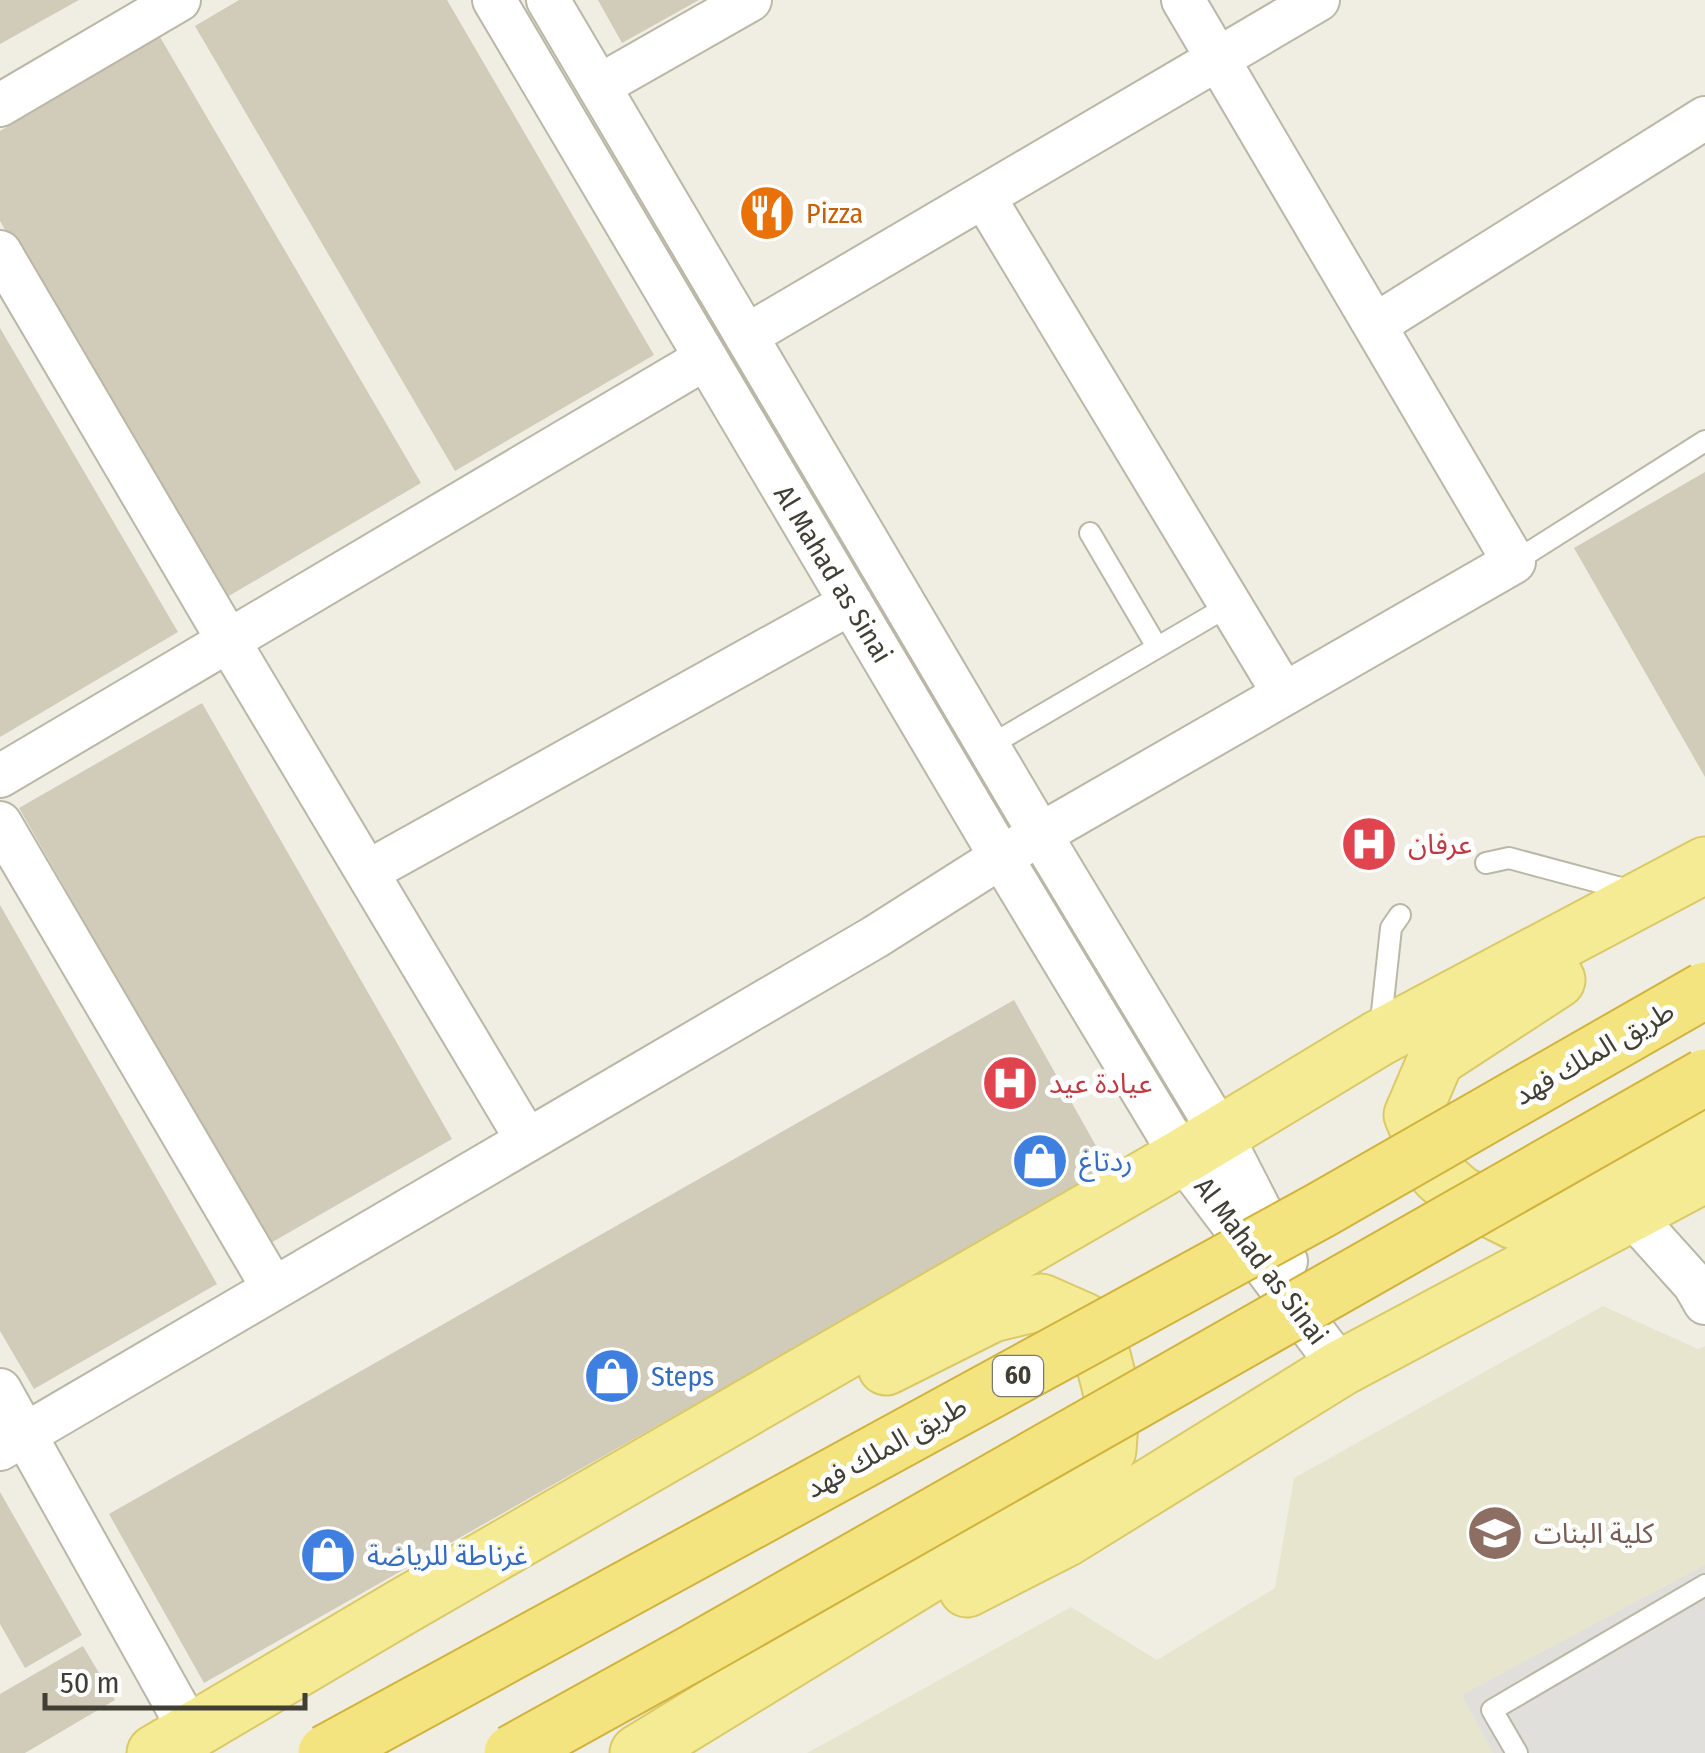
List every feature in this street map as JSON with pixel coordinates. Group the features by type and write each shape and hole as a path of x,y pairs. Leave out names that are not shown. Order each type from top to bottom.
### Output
{"highway":[{"name":"طريق الملك فهد","path":"326,1753 1303,1220 1705,990"},
{"path":"512,1753 1705,1077"}],"main road":[{"path":"173,1743 1202,1145 1379,1038 1705,864"},
{"path":"1705,880 1436,1060 1412,1115 1438,1176 1460,1194 1514,1221 1546,1217 1705,1134"},
{"path":"640,1753 1065,1539 1341,1368 1705,1174"},
{"path":"402,1607 992,1314 1041,1302 1084,1321 1103,1359 1112,1394 1108,1450 1078,1483 640,1753"}],"street":[{"path":"0,105 179,0"},
{"name":"Al Mahad as Sinai","path":"494,0 1002,857 1202,1145 1341,1368"},
{"name":"Al Mahad as Sinai","path":"548,0 1040,834 1202,1145"},
{"path":"598,86 750,0"},
{"path":"13,1441 875,937 1040,834 1514,562 1183,0"},
{"path":"746,336 1318,0"},
{"path":"1374,325 1705,118"},
{"path":"984,196 1284,694"},
{"path":"0,252 528,1140"},
{"path":"0,776 706,358"},
{"path":"367,872 851,604"},
{"path":"0,823 272,1288"},
{"path":"1631,1214 1694,1284 1705,1303"},
{"path":"0,1390 13,1441 173,1743"}],"lane":[{"path":"1514,562 1705,441"},
{"path":"1090,533 1157,647"},
{"path":"989,746 1230,604"},
{"path":"1486,863 1509,858 1648,896"},
{"path":"1379,1038 1391,928 1400,915"},
{"path":"1517,1753 1492,1710 1705,1585"}],"shaded area":[{"name":"كلية البنات","path":"1603,1306 1698,1349 1705,1346 1705,1753 807,1753 1071,1607 1157,1660 1275,1588 1294,1478"},
{"path":"1705,1565 1705,1753 1493,1753 1462,1695"}],"building":[{"path":"0,0 79,0 0,44"},
{"path":"239,0 447,0 654,355 455,471 195,26"},
{"path":"598,0 699,0 622,43"},
{"path":"160,37 421,483 222,600 0,221 0,131"},
{"path":"0,328 178,632 0,737"},
{"path":"1705,472 1705,777 1574,548"},
{"path":"202,703 452,1139 269,1244 19,808"},
{"path":"0,905 217,1284 34,1389 0,1331"},
{"path":"1014,1000 1109,1169 204,1683 109,1514"},
{"path":"0,1492 82,1635 25,1668 0,1624"},
{"path":"83,1646 115,1700 25,1753 0,1753 0,1694"}],"place":[{"name":"Pizza","path":"767,213"},
{"name":"عرفان","path":"1369,844"},
{"name":"عيادة عيد","path":"1010,1083"},
{"name":"ردتاغ","path":"1040,1161"},
{"name":"Steps","path":"612,1376"},
{"name":"كلية البنات","path":"1495,1533"},
{"name":"غرناطة للرياضة","path":"328,1555"}]}
